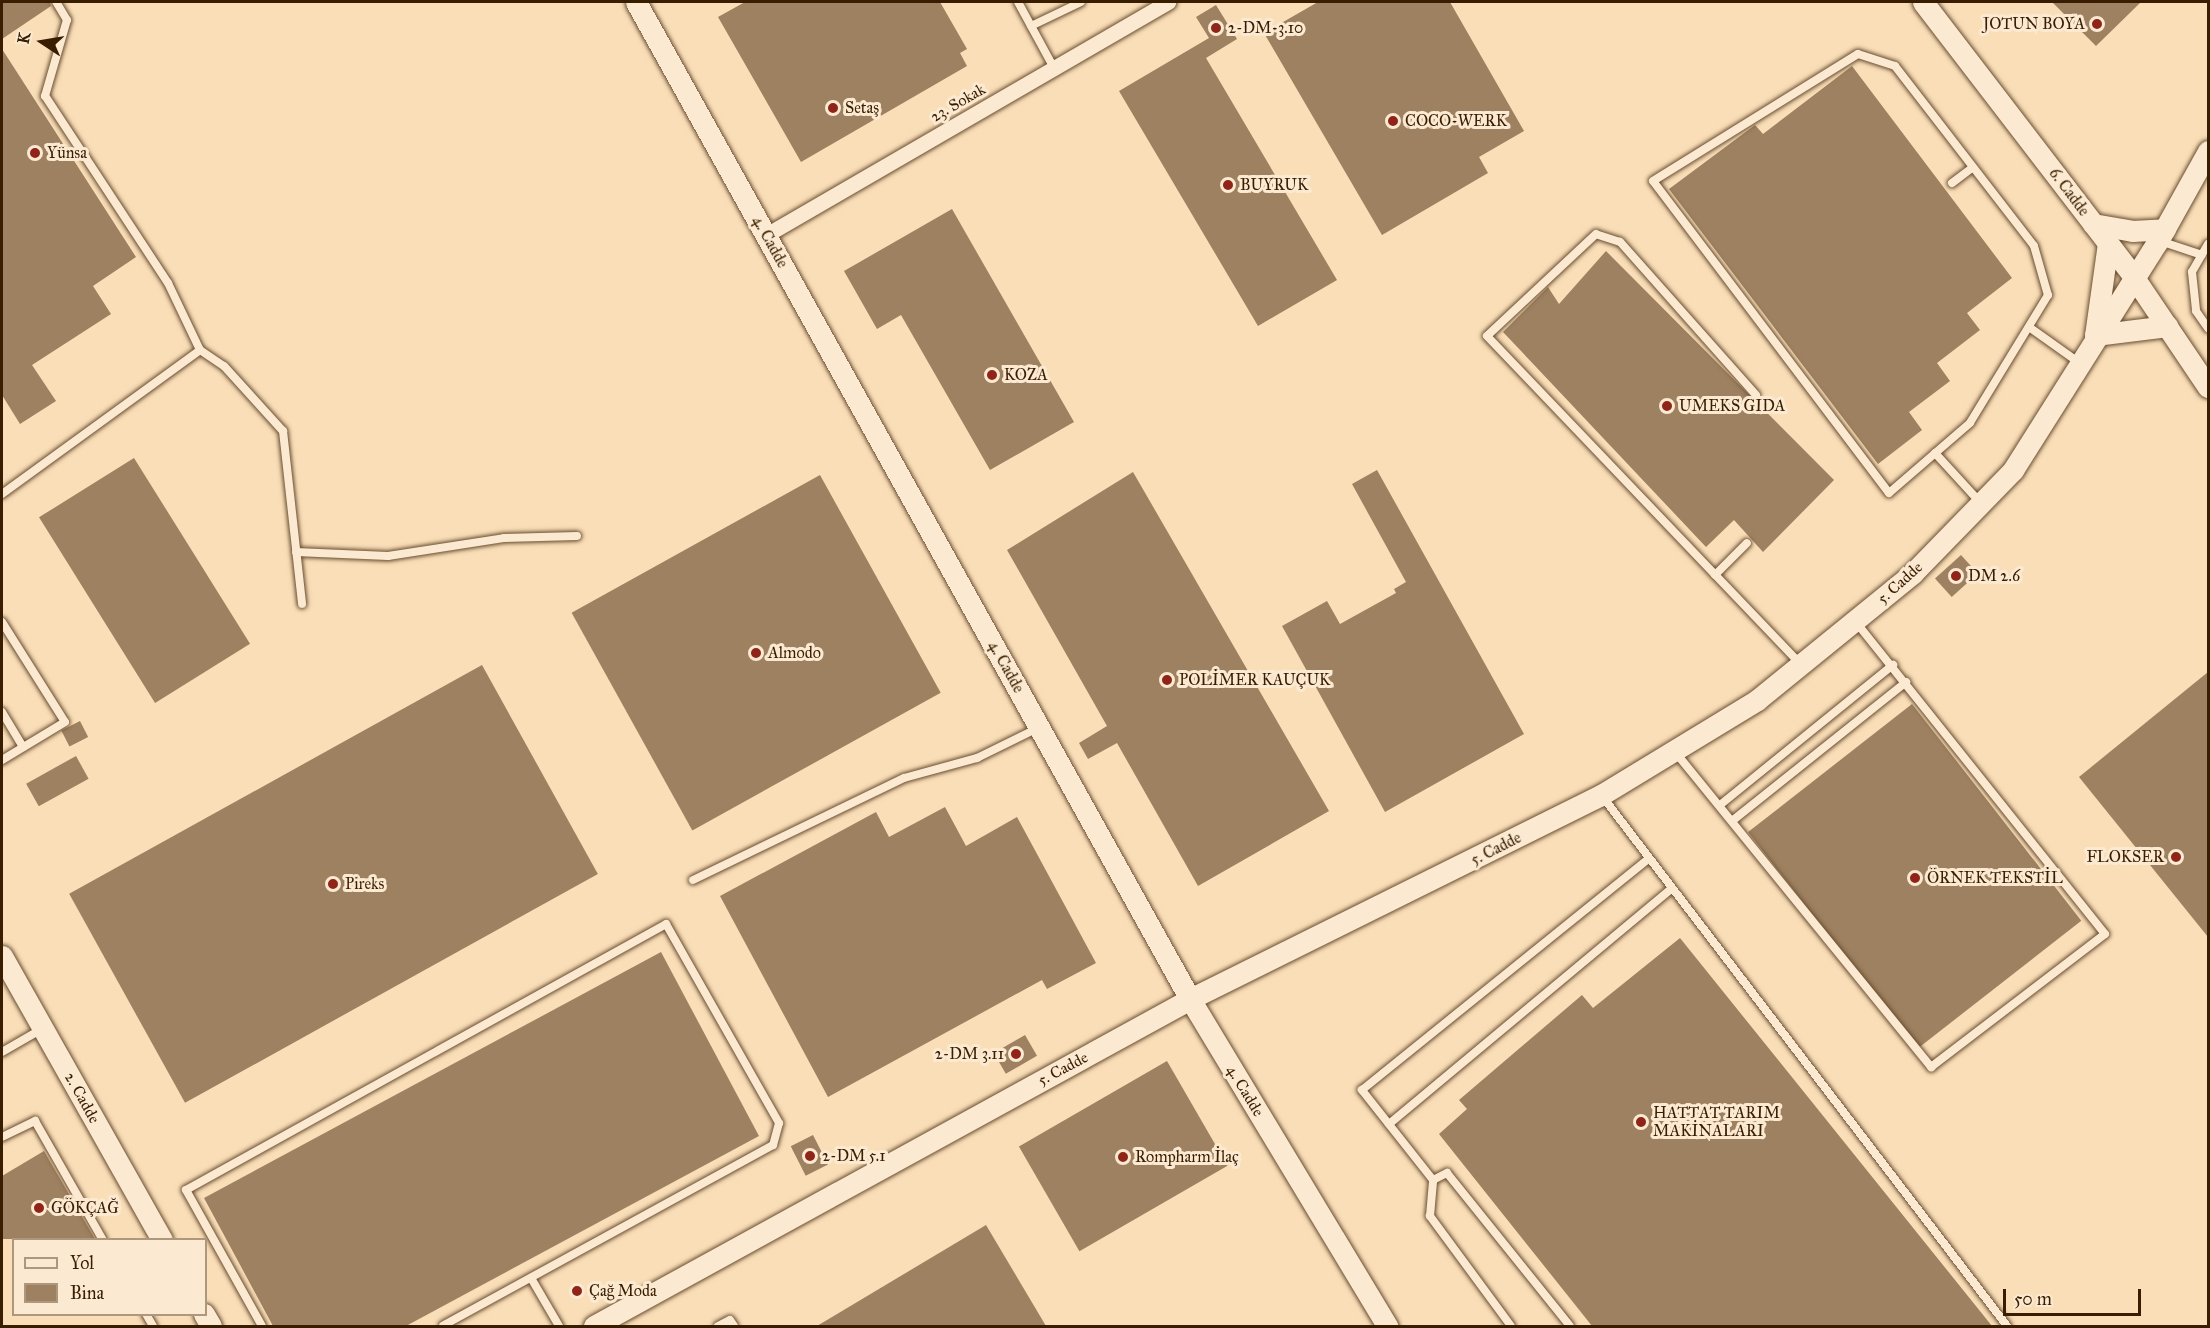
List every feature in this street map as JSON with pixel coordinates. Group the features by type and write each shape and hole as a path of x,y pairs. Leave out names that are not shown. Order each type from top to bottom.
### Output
{"street":[{"name":"4. Cadde","path":"636,2 1190,999 1387,1326"},
{"name":"23. Sokak","path":"766,235 1168,2"},
{"name":"6. Cadde","path":"1923,2 2133,276 2208,387"},
{"name":"5. Cadde","path":"594,1326 1190,999 1601,795 1676,753 1801,665 1856,622 1982,505 2013,470 2095,335 2161,235 2208,151"},
{"path":"2093,224 2161,235"},
{"path":"2108,243 2095,335 2167,326"},
{"name":"2. Cadde","path":"2,956 161,1238"}],"lane":[{"path":"56,2 67,20 45,96 168,283 200,350 224,366 283,431 302,604"},
{"path":"1018,2 1054,68"},
{"path":"1031,26 1081,2"},
{"path":"1858,54 1895,66 2034,246 2048,296 2029,327 1970,423 1889,493 1653,181 1858,54"},
{"path":"1952,183 1973,167"},
{"path":"1756,395 1620,242 1596,234 1487,336 1801,665"},
{"path":"2161,235 2202,255"},
{"path":"2208,244 2193,272 2196,311 2208,328"},
{"path":"2029,327 2080,363"},
{"path":"2,494 200,350"},
{"path":"1935,453 1965,480 1982,505"},
{"path":"296,552 388,556 504,538 577,536"},
{"path":"1715,575 1747,543"},
{"path":"2,622 65,722 2,760"},
{"path":"1676,753 1930,1067 2105,933 1893,665 1856,622"},
{"path":"1720,805 1893,665"},
{"path":"1732,821 1906,682"},
{"path":"2,712 23,747"},
{"path":"693,880 904,778 977,758 1039,727"},
{"path":"1601,795 2007,1326"},
{"path":"1510,1326 1430,1216 1433,1180 1362,1090 1648,859"},
{"path":"1389,1124 1672,888"},
{"path":"262,1326 186,1190 666,924 778,1123 773,1145 443,1326"},
{"path":"2,1052 43,1029"},
{"path":"2,1137 35,1121 102,1238"},
{"path":"1433,1180 1447,1173 1570,1326"},
{"path":"531,1278 559,1326"},
{"path":"718,1326 730,1320 735,1326"}],"building":[{"path":"2,2 50,2 51,6 2,39"},
{"name":"Setaş","path":"745,2 940,2 967,49 960,53 967,66 801,162 718,17"},
{"name":"COCO-WERK","path":"1318,2 1450,2 1524,131 1479,157 1488,173 1382,235 1264,33"},
{"name":"JOTUN BOYA","path":"2052,2 2141,2 2096,46"},
{"name":"BUYRUK","path":"1216,5 1237,39 1206,58 1337,280 1258,326 1119,91 1209,38 1196,17"},
{"name":"Yünsa","path":"2,49 136,257 93,286 111,314 32,365 56,401 20,424 2,395"},
{"path":"1852,66 2012,278 1967,313 1980,330 1937,363 1950,381 1909,412 1922,430 1878,464 1669,189 1755,125 1763,134"},
{"name":"KOZA","path":"952,209 1074,422 990,470 901,315 877,329 844,271"},
{"name":"UMEKS GIDA","path":"1606,251 1834,480 1763,552 1734,520 1706,547 1503,332 1548,287 1559,304"},
{"path":"134,458 250,644 155,703 39,517"},
{"path":"1377,470 1524,734 1385,812 1282,626 1327,601 1340,624 1396,593 1394,589 1406,582 1352,484"},
{"name":"POLİMER KAUÇUK","path":"1133,472 1329,811 1198,886 1117,743 1088,759 1079,743 1107,726 1007,550"},
{"name":"Almodo","path":"820,475 941,693 692,830 572,613"},
{"name":"DM 2.6","path":"1961,555 1978,574 1952,597 1935,578"},
{"name":"Pireks","path":"482,665 598,874 185,1103 69,894"},
{"name":"FLOKSER","path":"2208,672 2208,937 2079,777"},
{"name":"ÖRNEK TEKSTİL","path":"1912,704 2081,921 1917,1049 1748,832"},
{"path":"80,721 88,737 69,747 61,731"},
{"path":"76,756 89,779 39,806 26,784"},
{"path":"945,807 966,846 1017,817 1096,963 1047,989 1042,980 828,1097 720,896 876,812 889,837"},
{"name":"HATTAT TARIM MAKİNALARI","path":"1680,938 1992,1326 1592,1326 1439,1134 1467,1109 1459,1100 1582,995 1593,1008"},
{"path":"661,952 759,1136 406,1326 273,1326 204,1198"},
{"name":"2-DM 3.11","path":"1025,1035 1037,1056 1006,1074 994,1053"},
{"name":"Rompharm İlaç","path":"1167,1061 1228,1166 1079,1251 1019,1146"},
{"name":"2-DM 5.1","path":"813,1135 828,1164 806,1176 791,1146"},
{"name":"GÖKÇAĞ","path":"44,1151 94,1238 2,1239 2,1176"},
{"path":"986,1225 1046,1326 817,1326"}],"place":[{"name":"JOTUN BOYA","path":"2097,24"},
{"name":"2-DM-3.10","path":"1216,28"},
{"name":"Setaş","path":"833,108"},
{"name":"COCO-WERK","path":"1393,121"},
{"name":"Yünsa","path":"35,153"},
{"name":"BUYRUK","path":"1228,185"},
{"name":"KOZA","path":"992,375"},
{"name":"UMEKS GIDA","path":"1667,406"},
{"name":"DM 2.6","path":"1956,576"},
{"name":"Almodo","path":"756,653"},
{"name":"POLİMER KAUÇUK","path":"1167,680"},
{"name":"FLOKSER","path":"2176,857"},
{"name":"ÖRNEK TEKSTİL","path":"1915,878"},
{"name":"Pireks","path":"333,884"},
{"name":"2-DM 3.11","path":"1016,1054"},
{"name":"HATTAT TARIM MAKİNALARI","path":"1641,1122"},
{"name":"2-DM 5.1","path":"810,1156"},
{"name":"Rompharm İlaç","path":"1123,1157"},
{"name":"GÖKÇAĞ","path":"39,1208"},
{"name":"Çağ Moda","path":"577,1291"}]}
